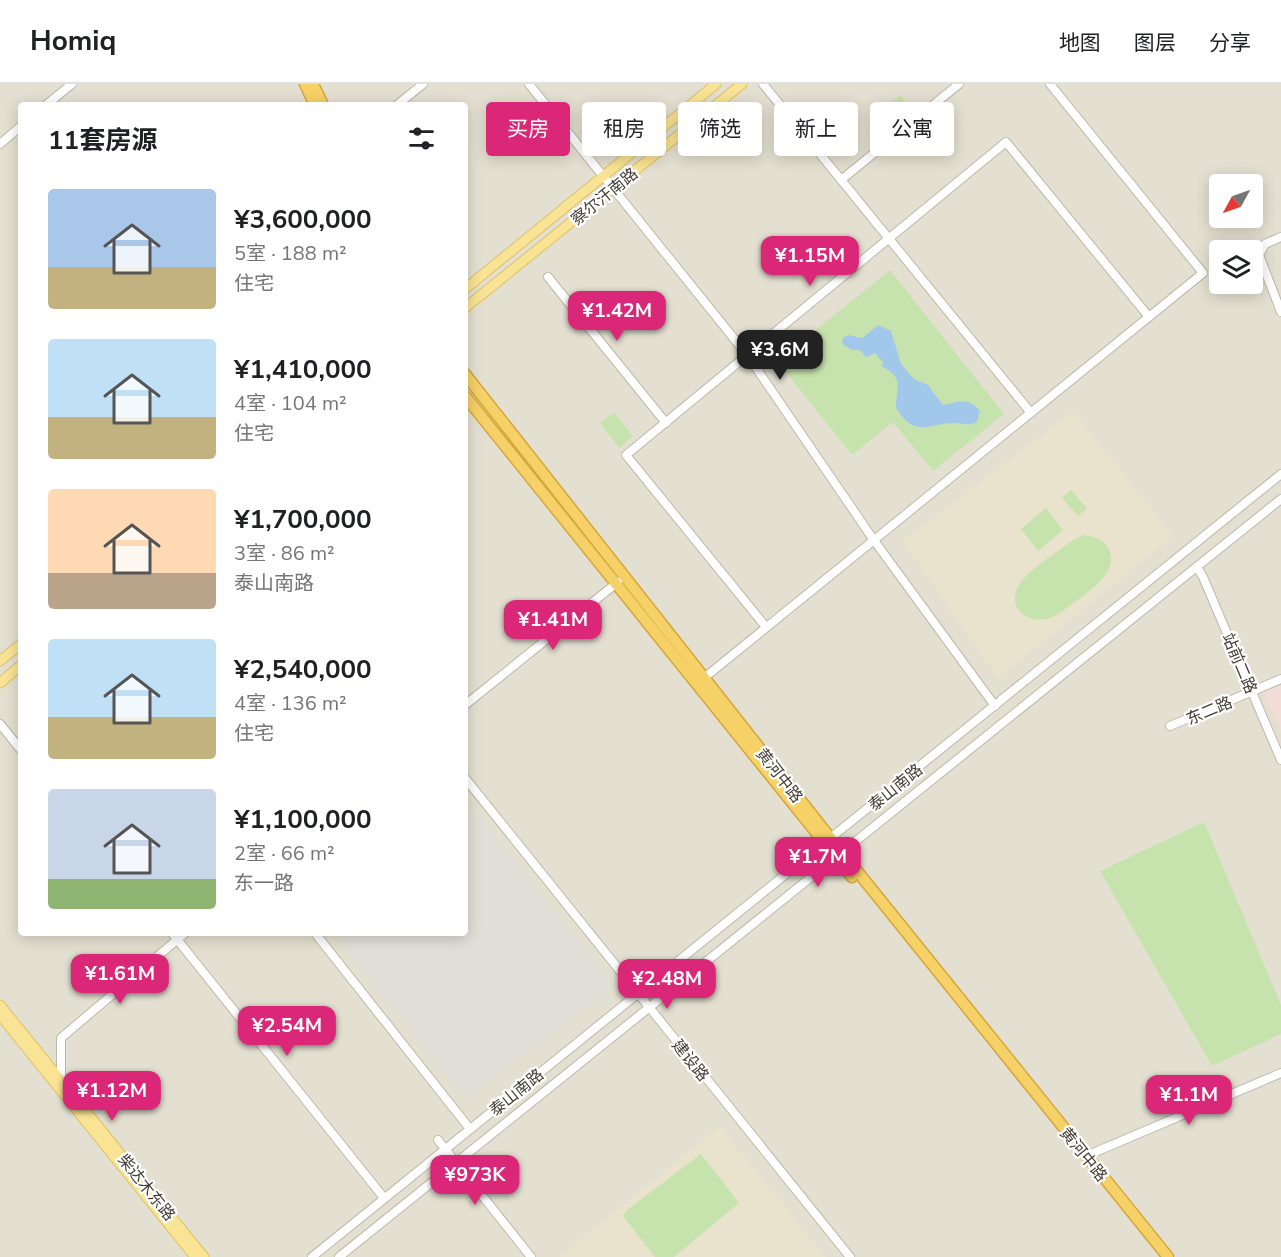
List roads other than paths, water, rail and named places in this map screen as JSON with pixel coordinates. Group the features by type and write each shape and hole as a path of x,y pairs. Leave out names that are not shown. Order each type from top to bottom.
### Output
{"highway":[{"path":"305,84 314,102"},
{"path":"313,84 322,102"},
{"name":"黄河中路","path":"468,378 621,580 1163,1257"},
{"name":"黄河中路","path":"468,400 704,678 828,841"},
{"name":"黄河中路","path":"839,855 1168,1257"}],"main road":[{"name":"察尔汗南路","path":"468,287 716,84"},
{"name":"察尔汗南路","path":"468,302 742,84"},
{"path":"0,662 18,647"},
{"path":"0,683 18,668"},
{"name":"柴达木东路","path":"0,1005 204,1257"},
{"name":"柴达木东路","path":"0,1015 195,1257"}],"street":[{"path":"50,102 72,84"},
{"path":"401,102 423,84"},
{"path":"528,84 748,356 873,538 995,706"},
{"path":"763,84 1031,413"},
{"path":"841,180 959,84"},
{"path":"704,678 873,538 1203,273 1050,84"},
{"path":"0,144 18,129"},
{"path":"766,627 626,455 1006,142 1149,318"},
{"path":"1281,237 1265,244 1260,255 1281,312"},
{"path":"548,277 666,423"},
{"name":"泰山南路","path":"312,1257 1281,474"},
{"name":"泰山南路","path":"339,1257 1281,499"},
{"name":"站前二路","path":"1197,567 1281,760"},
{"path":"468,703 621,580"},
{"name":"东二路","path":"1170,726 1281,679"},
{"path":"0,724 18,746"},
{"name":"建设路","path":"468,782 850,1257"},
{"path":"61,1080 61,1038 174,936 384,1198"},
{"path":"317,936 470,1129"},
{"path":"1086,1156 1281,1073"},
{"path":"438,1140 531,1257"}],"water":[{"path":"878,325 891,331 901,364 914,379 928,385 943,405 967,402 976,407 980,411 977,422 922,427 909,423 896,408 898,383 889,370 881,366 884,364 875,353 866,357 860,350 852,350 842,344 843,338 848,335 862,338"}]}
